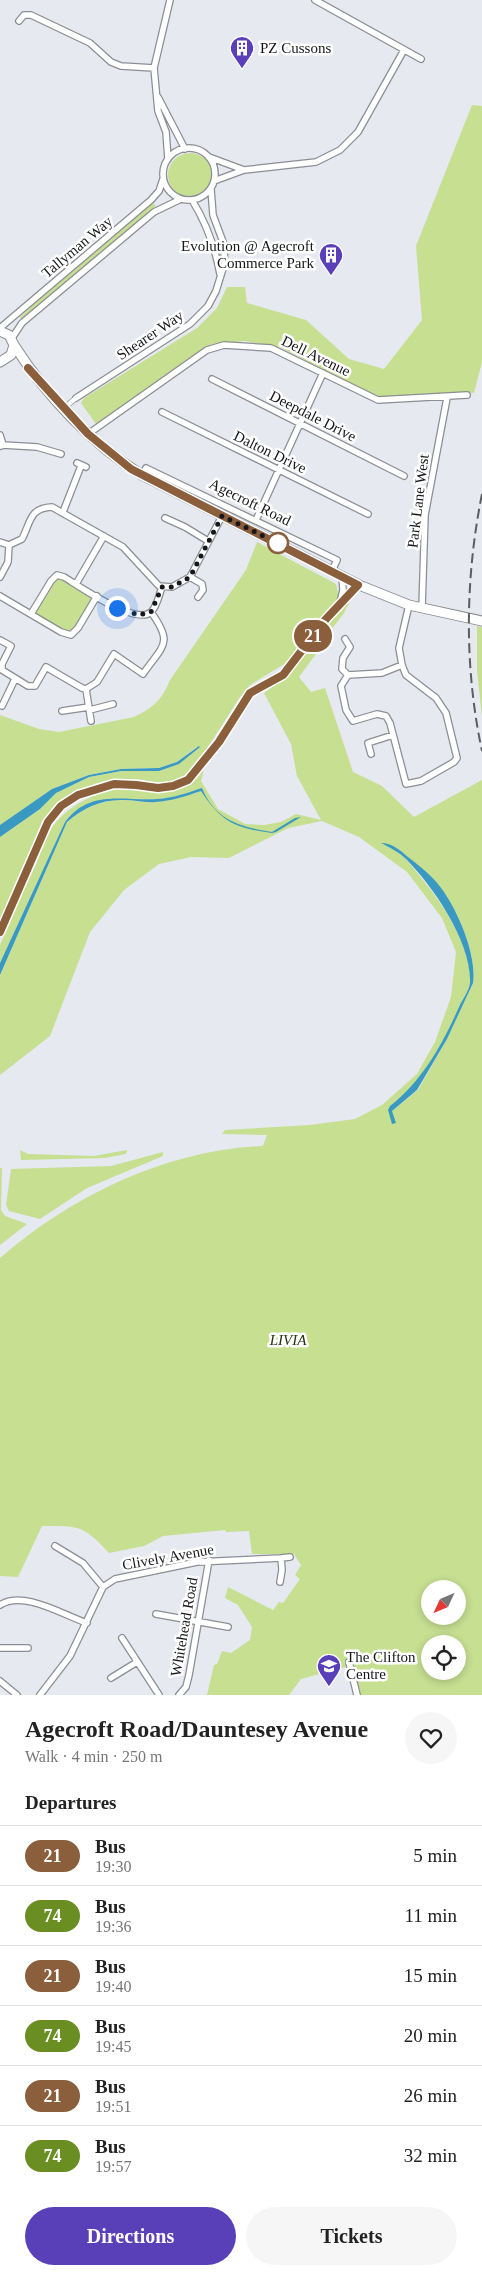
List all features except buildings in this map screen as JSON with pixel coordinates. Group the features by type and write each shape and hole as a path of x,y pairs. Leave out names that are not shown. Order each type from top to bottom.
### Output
{"main road":[{"path":"0,330 5,332 13,342 11,355 2,362"},
{"name":"Agecroft Road","path":"13,342 28,368 88,434 112,455 142,475 358,585 409,605 482,621"},
{"name":"Agecroft Road","path":"2,362 28,368"}],"street":[{"path":"168,159 166,132 158,111 154,68 170,0"},
{"path":"315,0 421,60"},
{"path":"19,20 24,15 31,15 90,43 112,62 121,66 154,68"},
{"path":"214,181 244,170 316,162 340,150 358,132 404,50"},
{"path":"156,93 177,137 186,148"},
{"path":"208,156 215,172 211,189 200,198 192,200 180,199 169,191 164,179 165,165 168,159 179,150 186,148 194,149 244,170"},
{"name":"Tallyman Way","path":"0,330 151,200 159,191 164,179"},
{"name":"Shearer Way","path":"76,398 197,318 212,298 225,262 223,242 213,214 211,189"},
{"name":"Tallyman Way","path":"13,342 22,323 154,212 180,199"},
{"path":"192,200 205,221 215,248 221,276"},
{"name":"Dell Avenue","path":"88,434 207,350 224,345 271,348 378,400 467,396"},
{"path":"256,520 323,373"},
{"name":"Deepdale Drive","path":"212,379 404,476"},
{"path":"64,408 76,398"},
{"name":"Park Lane West","path":"422,608 425,515 447,398"},
{"name":"Dalton Drive","path":"162,412 368,514"},
{"path":"0,435 2,446 37,447 58,453 58,445"},
{"path":"64,512 81,465"},
{"name":"Agecroft Road","path":"142,475 146,468 338,560 332,571"},
{"path":"0,542 9,545 22,539 32,514 37,510 52,506 130,553 157,584 162,587 172,587 190,577 222,516"},
{"path":"165,518 208,541"},
{"path":"76,584 104,536"},
{"path":"0,577 8,562 9,545"},
{"path":"31,614 55,576 61,576 130,614 144,615 151,612 162,587"},
{"path":"339,605 343,590 342,576"},
{"path":"190,577 202,584 203,590 198,597"},
{"path":"0,932 48,822 61,806 78,795 114,784 158,788 173,786 188,780 219,742 250,693 283,675 339,605 358,585"},
{"path":"0,596 61,632 70,635 78,628 97,596"},
{"path":"348,675 341,686 342,696 352,721 377,714 386,716 406,784 420,781 454,762 457,758 446,713 436,698 406,675 402,665 400,648 409,605"},
{"path":"86,689 97,682 114,654 143,674 161,647 165,637 163,630 151,612"},
{"path":"345,639 350,648 343,658 342,669 348,675 382,673 402,665"},
{"path":"0,640 11,646 1,668 28,686 33,687 46,667 86,689"},
{"path":"2,706 16,679"},
{"path":"86,689 91,721"},
{"path":"62,711 113,704"},
{"path":"370,754 368,743 393,735"},
{"path":"40,1695 70,1656 103,1587 83,1563 55,1546"},
{"name":"Clively Avenue","path":"103,1587 119,1577 209,1560 290,1557"},
{"path":"280,1582 281,1558"},
{"name":"Whitehead Road","path":"179,1695 186,1687 190,1676 209,1560"},
{"path":"0,1605 7,1602 33,1601 87,1623"},
{"path":"156,1614 228,1627"},
{"path":"122,1638 159,1695"},
{"path":"0,1648 28,1648"},
{"path":"111,1678 136,1662"},
{"path":"348,1662 357,1695"},
{"path":"0,1681 17,1695"}],"green space":[{"path":"472,105 482,106 482,362 474,393 464,392 379,398 279,347 245,341 212,344 96,424 81,403 84,398 197,328 217,308 227,287 245,287 247,303 306,320 349,359 384,369 422,320 416,246"},
{"path":"194,153 206,159 211,166 211,184 206,191 199,196 186,197 178,194 171,187 168,171 171,163 178,156"},
{"path":"153,203 156,206 22,320 20,317 35,303"},
{"path":"257,542 336,584 339,597 315,625 289,661 250,685 240,697 197,764 185,775 173,781 158,783 138,779 114,780 95,784 76,793 60,804 45,821 0,922 0,837 40,809 56,793 89,777 121,771 159,771 179,764 198,746 177,762 159,768 121,769 89,775 52,789 0,825 0,715 39,729 59,732 134,717 147,710 164,693 170,680 246,570"},
{"path":"58,576 95,597 74,631 67,633 32,613"},
{"name":"LIVIA","path":"350,601 344,613 314,652 316,654 299,677 311,692 325,688 353,772 382,786 414,817 482,780 482,1695 361,1695 353,1665 301,1679 289,1695 207,1695 214,1665 217,1664 222,1651 231,1653 250,1640 252,1627 238,1605 225,1598 228,1587 273,1610 279,1602 283,1603 300,1579 295,1575 301,1565 294,1554 252,1554 249,1531 226,1532 225,1530 163,1536 144,1546 109,1553 93,1537 80,1529 65,1526 42,1526 18,1577 0,1576 0,1258 58,1215 89,1196 122,1180 191,1156 227,1149 263,1146 267,1135 222,1134 225,1130 310,1125 355,1119 382,1105 417,1074 435,1042 451,997 456,952 442,918 407,872 359,837 322,821 288,828 229,858 191,857 159,864 124,890 90,932 50,1036 0,1075 0,975 67,822 86,809 108,801 160,801 179,798 203,790 202,788 163,798 107,799 85,805 75,812 65,822 0,963 0,945 45,840 53,825 62,815 92,796 116,789 173,791 183,788 194,781 204,770 201,781 218,809 245,824 264,825 281,822 296,814 321,820 297,776 291,744 264,693 290,674 333,619","holes":["382,844 386,844 402,852 428,874 442,890 463,928 472,957 474,971 473,983 447,1039 418,1090 392,1111 392,1115 390,1106 422,1074 446,1035 468,989 470,971 462,944 449,917 407,860 389,846"]},
{"path":"477,626 482,627 482,717 477,670"},
{"path":"20,1150 28,1154 94,1156 127,1150 126,1154 105,1158 21,1160"},
{"path":"163,1152 163,1156 87,1188 40,1219 9,1211 6,1205 11,1169 111,1166"},
{"path":"0,1168 2,1168 1,1210 5,1216 27,1224 0,1245"}],"water":[{"path":"199,746 179,764 159,771 121,771 89,777 56,793 40,809 0,837 0,825 52,789 89,775 121,769 159,768 177,762"},
{"path":"202,788 212,805 209,802 201,791 167,801 116,800 93,805 67,822 0,975 0,963 65,822 85,805 96,801 120,798 144,799 180,795"},
{"path":"221,815 249,828 272,832 295,818 301,817 272,833 239,826"},
{"path":"381,843 389,844 399,849 428,873 440,887 450,901 461,923 470,948 474,972 473,983 447,1039 417,1090 392,1111 396,1123 392,1124 388,1110 390,1106 412,1085 430,1061 446,1035 470,983 465,951 458,933 439,900 417,870 406,859"}],"railway":[{"path":"482,494 472,558 469,622 472,687 482,751"}],"bus line":[{"name":"21","path":"0,932 48,822 61,806 78,795 114,784 158,788 173,786 188,780 219,742 250,693 283,675 326,619 358,585 131,469 88,434 28,368"}],"place":[{"name":"PZ Cussons","path":"242,69"},
{"name":"Evolution @ Agecroft Commerce Park","path":"331,276"},
{"name":"The Clifton Centre","path":"329,1687"}],"route":[{"path":"117,608 130,614 149,614 155,607 162,587 172,587 190,577 222,516 278,543"}]}
